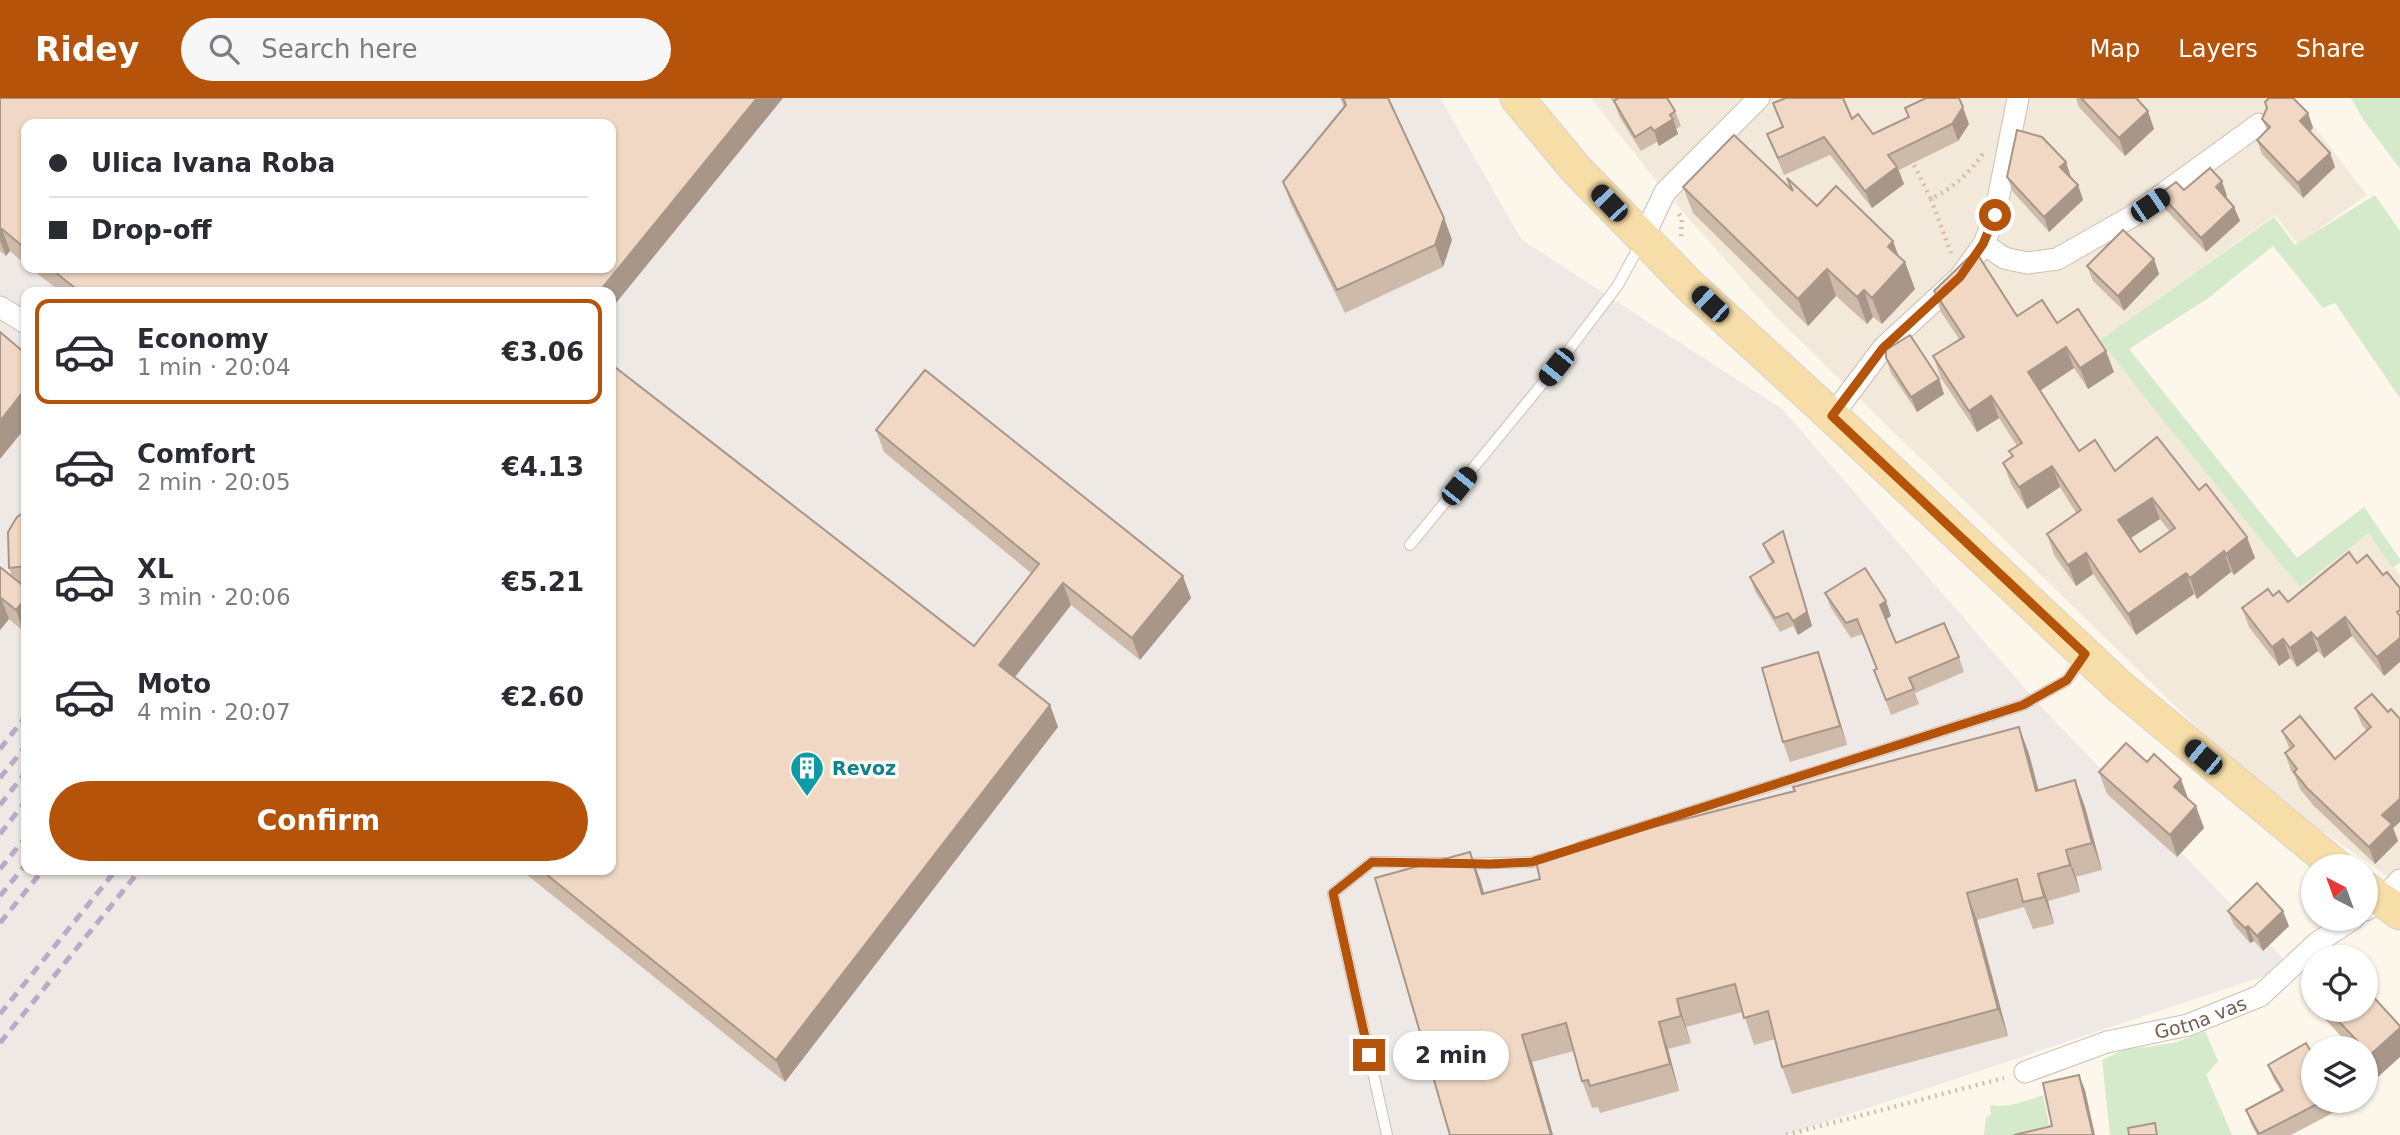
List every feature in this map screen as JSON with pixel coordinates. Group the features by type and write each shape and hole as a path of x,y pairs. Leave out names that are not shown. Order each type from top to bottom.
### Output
{"main road":[{"path":"1517,98 1575,168 1690,286 2120,687 2322,854"}],"street":[{"path":"1643,238 1665,192 1759,98"},
{"path":"1832,416 1883,348 1960,277 1983,244 1995,215 2018,98"},
{"path":"1983,244 2004,258 2027,264 2057,259 2131,218 2259,124"},
{"path":"0,307 21,320"},
{"name":"Gotna vas","path":"2025,1072 2107,1042 2188,1025 2260,996 2318,942 2335,931"}],"lane":[{"path":"1410,545 1578,338 1618,285 1643,238"},
{"path":"1571,849 2023,705 2067,680 2085,654"},
{"path":"1387,1135 1333,893 1372,862 1500,864 1532,862 1558,854"}],"path":[{"path":"1931,199 1948,190 1973,169 1987,147"},
{"path":"1910,157 1931,199 1960,277"},
{"path":"1786,1135 2025,1072"}],"shaded area":[{"name":"Revoz","path":"0,98 1440,98 1522,240 1782,409 2034,699 2291,967 1787,1135 0,1135"},
{"path":"1591,98 2292,98 2367,195 2298,244 2275,215 2100,340 2296,581 2372,532 2400,575 2400,885 2378,870 2378,854 2355,854 2321,830 2211,741 1774,315 1662,188"}],"green space":[{"path":"2351,98 2400,98 2400,169 2363,119"},
{"path":"2375,195 2400,231 2400,398 2335,303 2323,308 2273,246 2207,299 2129,349 2297,558 2364,507 2400,559 2400,563 2392,567 2369,533 2300,587 2100,340 2274,217 2295,245"},
{"path":"2205,1031 2218,1061 2206,1075 2232,1135 2110,1135 2102,1060 2128,1048 2177,1042"},
{"path":"2043,1095 2051,1135 1984,1135 1986,1118 1991,1114 1990,1105 2011,1105"}],"building":[{"path":"0,98 757,98 616,271 616,119 21,119 21,245 2,229 0,231"},
{"path":"1343,98 1388,98 1444,218 1435,245 1337,290 1283,182 1346,105"},
{"path":"1616,98 1667,98 1675,111 1670,115 1673,119 1654,131 1651,127 1635,137 1614,101"},
{"path":"1786,98 1843,98 1852,119 1858,114 1873,134 1909,117 1905,108 1926,98 1959,98 1963,107 1952,124 1888,155 1897,167 1865,191 1824,137 1778,158 1767,134 1783,127 1773,103"},
{"path":"2081,98 2136,98 2148,111 2119,138"},
{"path":"2269,98 2293,98 2308,113 2300,121 2330,153 2298,183 2257,140 2270,127 2262,119 2267,108 2265,102"},
{"path":"2017,130 2042,137 2066,162 2060,167 2078,185 2044,217 2007,177"},
{"path":"1734,135 1793,191 1787,178 1817,206 1836,186 1893,241 1888,247 1905,262 1872,298 1864,290 1857,297 1827,269 1798,299 1683,187"},
{"path":"2210,168 2222,181 2216,187 2234,207 2201,238 2160,194 2176,182 2184,190"},
{"path":"2123,230 2154,259 2118,296 2087,266"},
{"path":"1976,252 2017,316 2042,300 2057,323 2078,309 2106,351 2080,368 2066,347 2028,372 2079,451 2095,440 2115,471 2157,437 2199,490 2206,484 2247,537 2190,578 2186,573 2128,614 2086,553 2068,565 2047,534 2081,510 2052,466 2019,487 2003,463 2013,456 2009,451 2022,443 1991,396 1969,411 1933,356 1964,337 1934,291","holes":["2152,498 2175,528 2140,552 2118,520"]},
{"path":"56,273 614,273 603,287 74,287"},
{"path":"0,332 21,350 21,394 0,421"},
{"path":"1910,335 1939,379 1911,397 1886,358 1886,350"},
{"name":"Revoz","path":"616,368 974,646 1039,564 876,430 925,370 1183,576 1132,638 1063,583 999,665 1050,705 776,1060 547,875 616,875"},
{"path":"21,515 21,567 9,568 8,532"},
{"path":"1783,531 1807,612 1793,621 1788,613 1775,618 1750,577 1774,562 1763,544"},
{"path":"2349,552 2357,563 2367,555 2383,575 2387,572 2400,588 2400,610 2397,612 2400,616 2400,638 2377,657 2345,617 2317,639 2311,632 2290,648 2283,639 2272,647 2242,608 2268,589 2273,596 2279,591 2288,602"},
{"path":"0,567 21,584 21,604 16,610 1,598 0,600"},
{"path":"1865,568 1886,601 1880,605 1896,643 1944,623 1959,657 1909,678 1914,689 1886,700 1857,619 1846,623 1825,593"},
{"path":"1818,652 1840,726 1783,742 1762,668"},
{"path":"2372,694 2388,712 2391,709 2400,719 2400,799 2382,815 2392,824 2369,847 2307,788 2294,772 2297,769 2285,753 2294,746 2282,731 2300,716 2335,759 2371,727 2355,708"},
{"path":"2019,727 2036,791 2075,780 2092,843 2066,850 2070,865 2038,874 2044,897 2023,902 2017,879 1967,893 1998,1009 1782,1067 1768,1011 1744,1018 1735,984 1677,999 1681,1016 1659,1022 1670,1064 1590,1086 1588,1080 1582,1081 1566,1023 1522,1035 1551,1135 1450,1135 1375,878 1470,852 1482,894 1540,879 1535,857 1795,791 1793,787"},
{"path":"2126,743 2147,762 2154,754 2181,779 2174,787 2196,806 2170,835 2099,772"},
{"path":"2257,883 2283,911 2257,936 2228,911"},
{"path":"2378,1002 2400,1026 2378,1048 2378,1036 2353,1036 2339,1022 2378,1022"},
{"path":"2301,1046 2301,1112 2259,1134 2246,1110 2283,1090 2268,1065"},
{"path":"2079,1075 2093,1135 2014,1135 2052,1126 2043,1083"},
{"path":"2155,1123 2157,1135 2129,1135 2128,1128"}],"railway":[{"path":"0,749 21,722"},
{"path":"0,778 21,752"},
{"path":"0,805 21,778"},
{"path":"0,834 21,807"},
{"path":"0,869 21,843"},
{"path":"0,896 21,870"},
{"path":"0,923 39,875"},
{"path":"0,1014 112,875"},
{"path":"0,1043 136,875"}],"place":[{"name":"Revoz","path":"807,798"}],"route":[{"path":"1369,1055 1333,893 1372,862 1532,862 2023,705 2067,680 2085,654 1832,416 1883,348 1960,277 1977,255 1995,215"}]}
